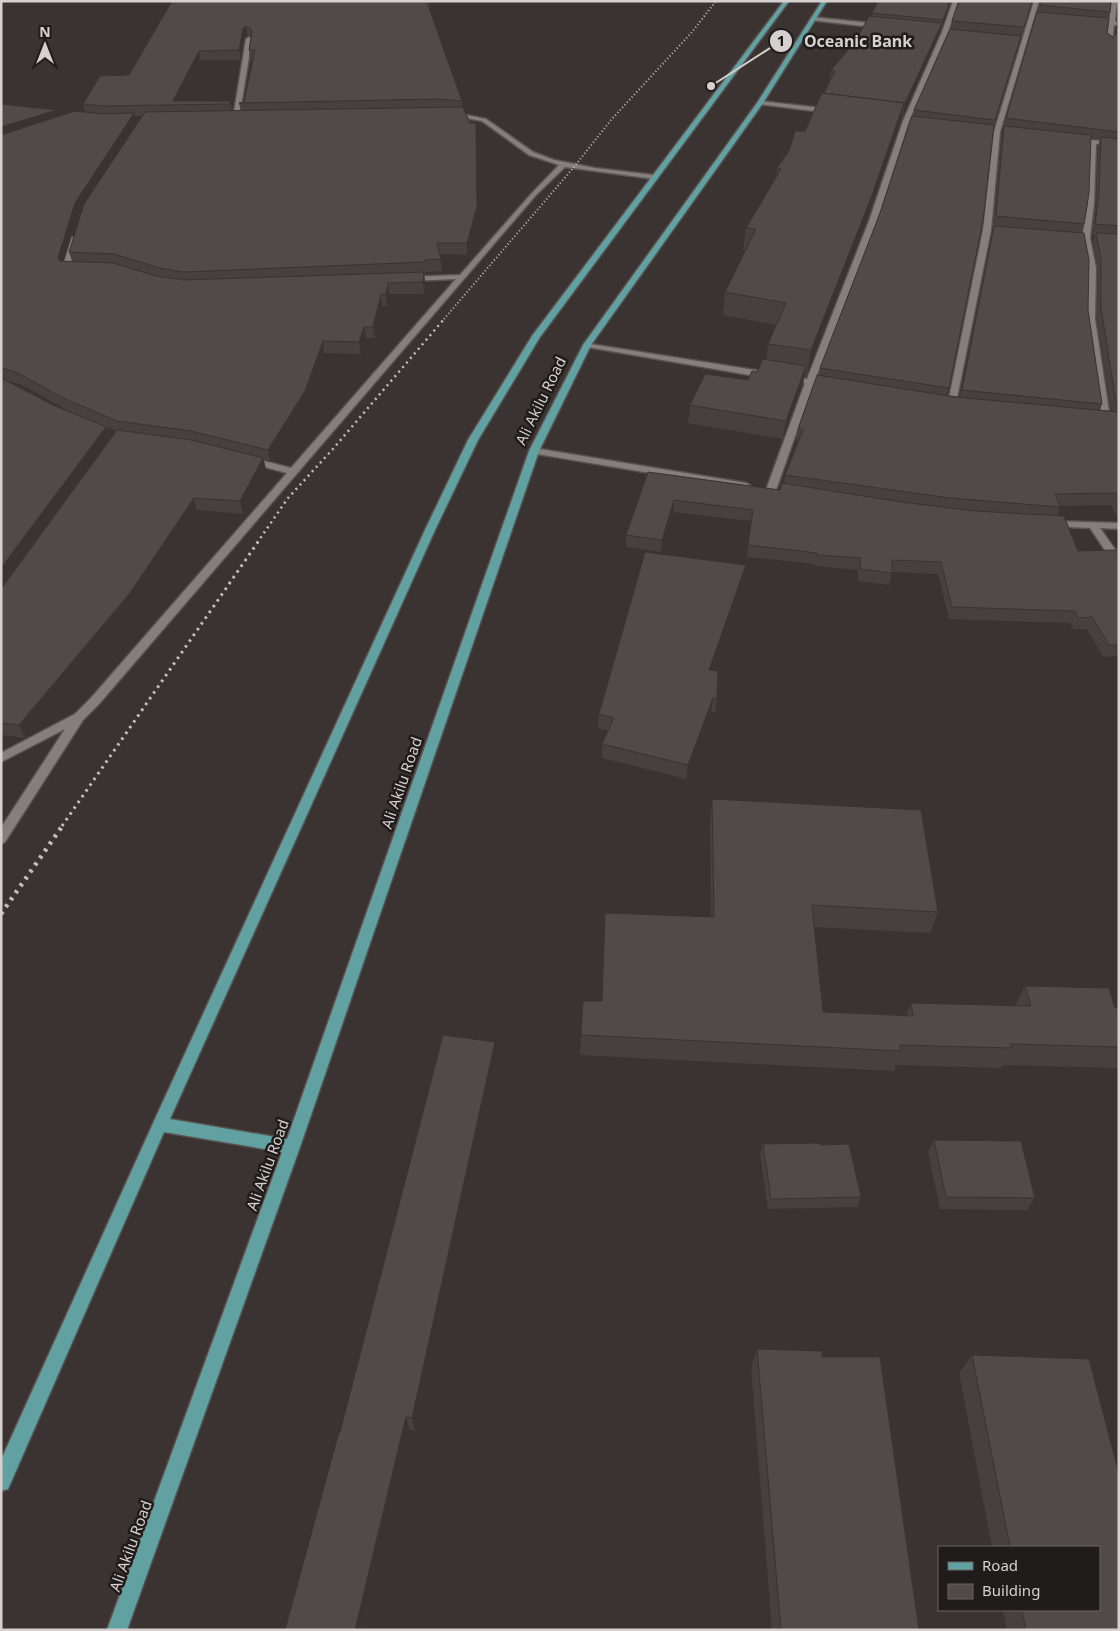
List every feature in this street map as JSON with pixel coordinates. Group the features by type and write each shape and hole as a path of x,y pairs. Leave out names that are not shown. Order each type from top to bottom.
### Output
{"main road":[{"path":"1,1482 160,1124 430,530 473,440 536,336 787,1"},
{"name":"Ali Akilu Road","path":"118,1630 292,1147 534,451 587,345 760,103 825,1"},
{"path":"160,1124 292,1147"}],"street":[{"path":"534,451 767,489 873,221 906,121 945,32 956,1"},
{"path":"1108,42 1115,1"},
{"path":"961,404 947,402 987,230 997,132 1032,16 1033,3"},
{"path":"1032,16 1042,17"},
{"path":"812,19 888,26"},
{"path":"1082,21 1119,24"},
{"path":"935,31 955,33"},
{"path":"236,118 249,39"},
{"path":"1014,39 1024,40"},
{"path":"760,103 838,112"},
{"path":"440,113 471,116 488,122 521,148 538,157 563,165 654,177"},
{"path":"227,118 246,118"},
{"path":"896,120 915,122"},
{"path":"988,131 1007,133"},
{"path":"1064,139 1119,145"},
{"path":"1093,142 1090,239 1092,268 1091,318 1109,418 1097,417"},
{"path":"1,839 79,717 95,701 534,194 563,165"},
{"path":"987,230 997,231"},
{"path":"77,232 66,268 79,270"},
{"path":"1076,238 1090,239"},
{"path":"403,280 462,277"},
{"path":"587,345 839,386"},
{"path":"239,458 294,472"},
{"path":"1044,523 1119,526"},
{"path":"1093,526 1119,563"},
{"path":"1,758 79,717"}],"building":[{"path":"172,1 429,1 427,2 462,101 439,99 239,103 244,102 255,50 249,50 252,30 246,26 243,29 239,50 199,51 173,101 230,101 230,104 104,106 83,104 100,76 129,75"},
{"path":"878,1 950,1 943,20 872,13"},
{"path":"959,1 1032,1 1024,27 952,21"},
{"path":"1041,1 1111,1 1110,12 1040,5"},
{"path":"1037,12 1109,18 1107,33 1113,37 1116,34 1119,19 1119,132 1006,118"},
{"path":"869,16 942,23 905,103 824,93 835,71 831,70 855,42"},
{"path":"950,29 1021,36 995,120 914,110"},
{"path":"822,93 904,103 871,198 811,350 768,344 786,303 725,292 756,229 746,228 781,169 777,168 789,151 795,131 805,131"},
{"path":"1,104 57,110 1,127"},
{"path":"463,107 470,123 476,123 477,207 467,243 437,243 441,259 425,260 425,262 183,272 160,268 114,254 69,252 84,204 145,112"},
{"path":"75,111 104,114 134,113 75,203 58,258 60,261 113,263 156,276 183,280 424,272 423,282 388,283 386,294 381,294 373,327 364,327 359,342 323,341 305,391 268,450 191,431 117,421 63,398 16,372 1,368 1,135"},
{"path":"912,116 994,125 983,221 949,388 820,368 880,213"},
{"path":"1004,126 1091,135 1089,193 1084,224 996,216"},
{"path":"1101,137 1119,139 1119,226 1095,224 1099,193"},
{"path":"994,226 1084,233 1089,260 1088,310 1102,404 962,390"},
{"path":"1096,233 1119,234 1119,402 1116,402 1101,308 1101,258"},
{"path":"763,359 806,366 786,421 690,405 705,374 748,380 752,371 757,372"},
{"path":"817,375 955,397 1119,412 1119,499 1115,493 1055,494 1060,507 950,498 785,475 803,430 798,429"},
{"path":"1,378 55,406 106,427 1,568"},
{"path":"117,430 191,440 263,458 240,501 194,498 130,593 19,725 1,723 1,589"},
{"path":"648,472 780,490 782,483 901,502 975,511 1064,516 1078,551 1115,550 1119,554 1119,645 1109,645 1092,617 1078,618 1075,611 952,607 941,562 892,560 892,573 860,569 861,558 817,555 817,553 748,545 753,510 674,500 662,540 626,535"},
{"path":"645,552 746,565 709,670 718,671 717,698 713,698 688,765 602,744 614,718 599,714"},
{"path":"712,799 921,810 938,912 812,905 823,1012 913,1016 911,1003 1031,1006 1025,986 1109,988 1115,1008 1119,1008 1119,1047 1011,1044 1011,1048 900,1045 901,1051 581,1035 583,1001 602,1001 605,913 714,917"},
{"path":"443,1035 495,1042 412,1418 406,1417 355,1630 285,1630 340,1432"},
{"path":"934,1140 1021,1141 1035,1198 946,1197"},
{"path":"820,1143 820,1145 849,1144 861,1197 771,1199 763,1144"},
{"path":"757,1349 822,1351 822,1357 880,1357 919,1630 781,1630"},
{"path":"972,1355 1089,1359 1119,1474 1119,1630 1026,1630 1022,1611 1100,1611 1100,1546 1010,1546"}],"railway":[{"path":"444,319 574,167 611,120 692,32 716,1"},
{"path":"257,543 288,498 332,450 445,318"},
{"path":"62,826 258,542"},
{"path":"1,914 63,825"}],"place":[{"name":"Oceanic Bank","path":"711,86"}]}
